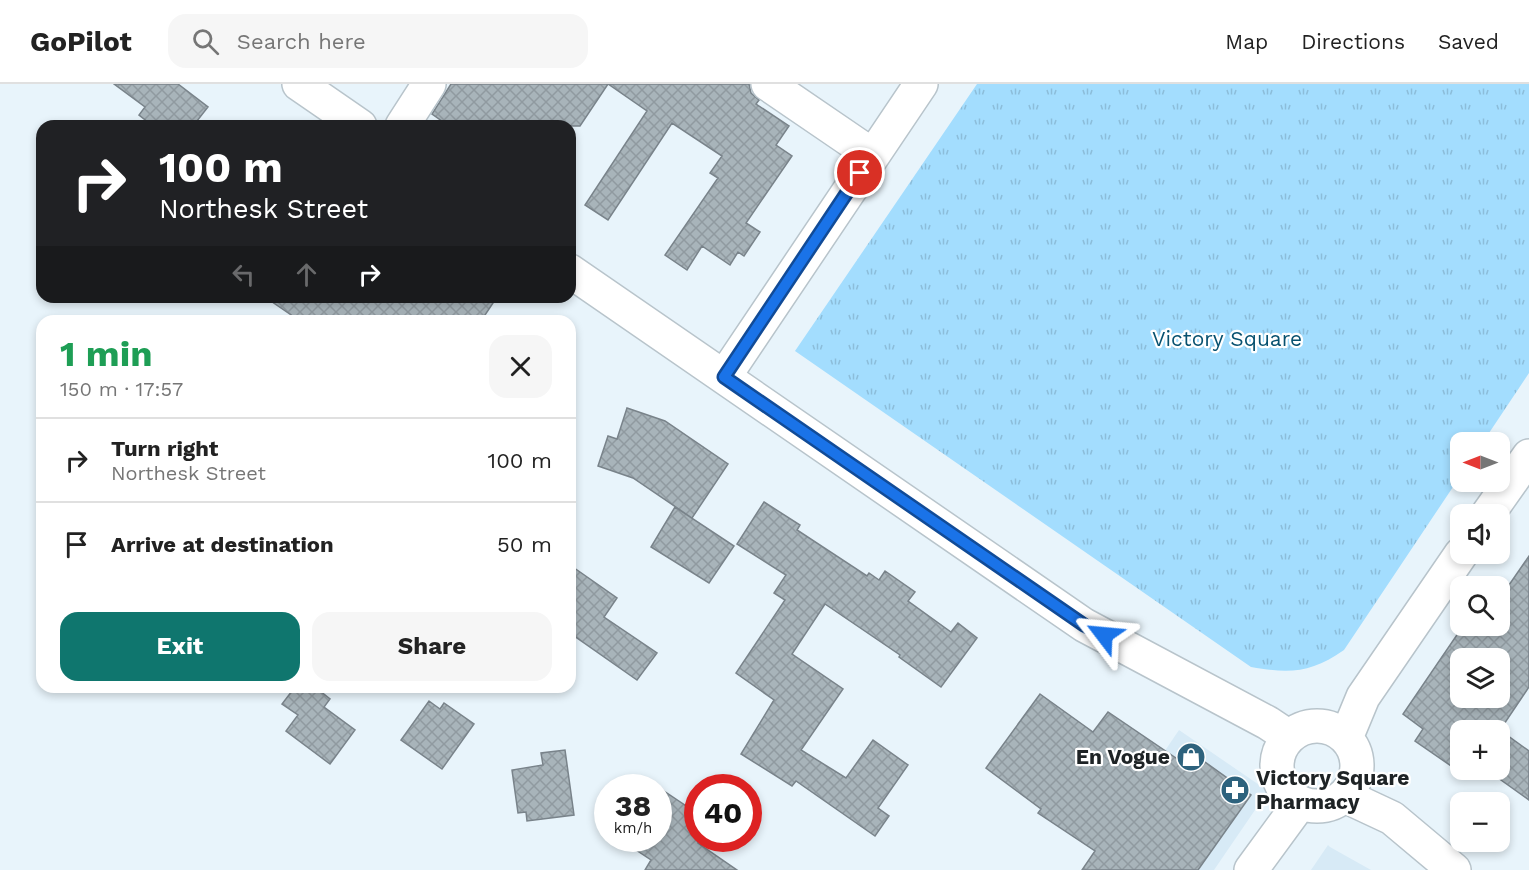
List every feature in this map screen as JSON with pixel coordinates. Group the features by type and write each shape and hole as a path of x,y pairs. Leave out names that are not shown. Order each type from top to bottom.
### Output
{"street":[{"path":"299,84 351,120"},
{"path":"406,120 429,84"},
{"path":"768,84 872,155"},
{"path":"724,377 921,84"},
{"path":"576,275 1084,625 1268,723 1289,737"},
{"path":"1495,504 1529,456"},
{"path":"1346,738 1363,697 1454,564"},
{"path":"1318,726 1333,729 1346,738 1354,750 1358,766 1353,786 1345,796 1332,804 1318,807 1300,802 1289,795 1280,782 1277,766 1279,754 1289,737 1303,729 1318,726"},
{"path":"1345,796 1392,818 1454,870"},
{"path":"1251,870 1300,802"}],"shaded area":[{"path":"1179,730 1268,791 1214,870 1137,870 1135,795"},
{"path":"1328,845 1330,847 1371,870 1311,870"}],"green space":[{"name":"Victory Square","path":"977,84 1529,84 1529,373 1490,432 1450,432 1450,491 1344,650 1321,663 1289,671 1251,667 795,351"}],"building":[{"path":"114,84 178,84 208,107 198,120 145,120 139,115 145,107"},
{"path":"451,84 608,84 580,126 576,126 576,120 440,120 432,114"},
{"path":"608,84 749,84 751,93 759,100 756,104 789,126 776,145 792,156 746,223 760,232 744,256 738,252 730,265 702,246 687,270 665,255 718,178 710,173 722,156 672,123 608,220 585,205 647,111"},
{"path":"274,303 493,303 485,315 291,315"},
{"path":"627,408 665,421 728,464 692,518 633,478 598,466 608,436 617,439"},
{"path":"764,502 800,525 797,530 867,576 869,573 879,580 885,571 915,592 908,601 951,632 958,623 977,638 941,687 899,657 900,655 825,604 792,654 843,689 801,750 846,778 873,740 908,765 878,808 889,816 875,836 796,781 792,786 741,754 774,700 736,673 785,600 774,593 786,575 737,544"},
{"path":"675,507 734,546 709,583 651,547"},
{"path":"1529,556 1529,687 1507,720 1450,720 1450,765 1415,741 1423,729 1403,714 1456,636 1510,636 1510,584"},
{"path":"576,569 617,598 604,617 657,653 637,680 576,637"},
{"path":"290,693 322,693 330,699 324,707 355,730 330,764 286,731 298,715 282,704"},
{"path":"1040,694 1093,732 1108,712 1176,758 1184,747 1251,795 1198,870 1082,870 1095,851 1038,813 1041,809 986,768"},
{"path":"429,701 440,709 444,703 474,724 442,769 401,740"},
{"path":"1510,737 1529,751 1529,800 1501,780 1510,780"},
{"path":"565,750 574,815 527,821 526,812 518,813 512,770 543,765 541,753"},
{"path":"672,796 684,805 684,852 711,852 737,870 645,870 651,860 639,852 672,852"}],"place":[{"name":"En Vogue","path":"1191,757"},
{"name":"Victory Square Pharmacy","path":"1235,790"}],"route":[{"path":"860,173 724,377 1084,625 1104,635"}]}
